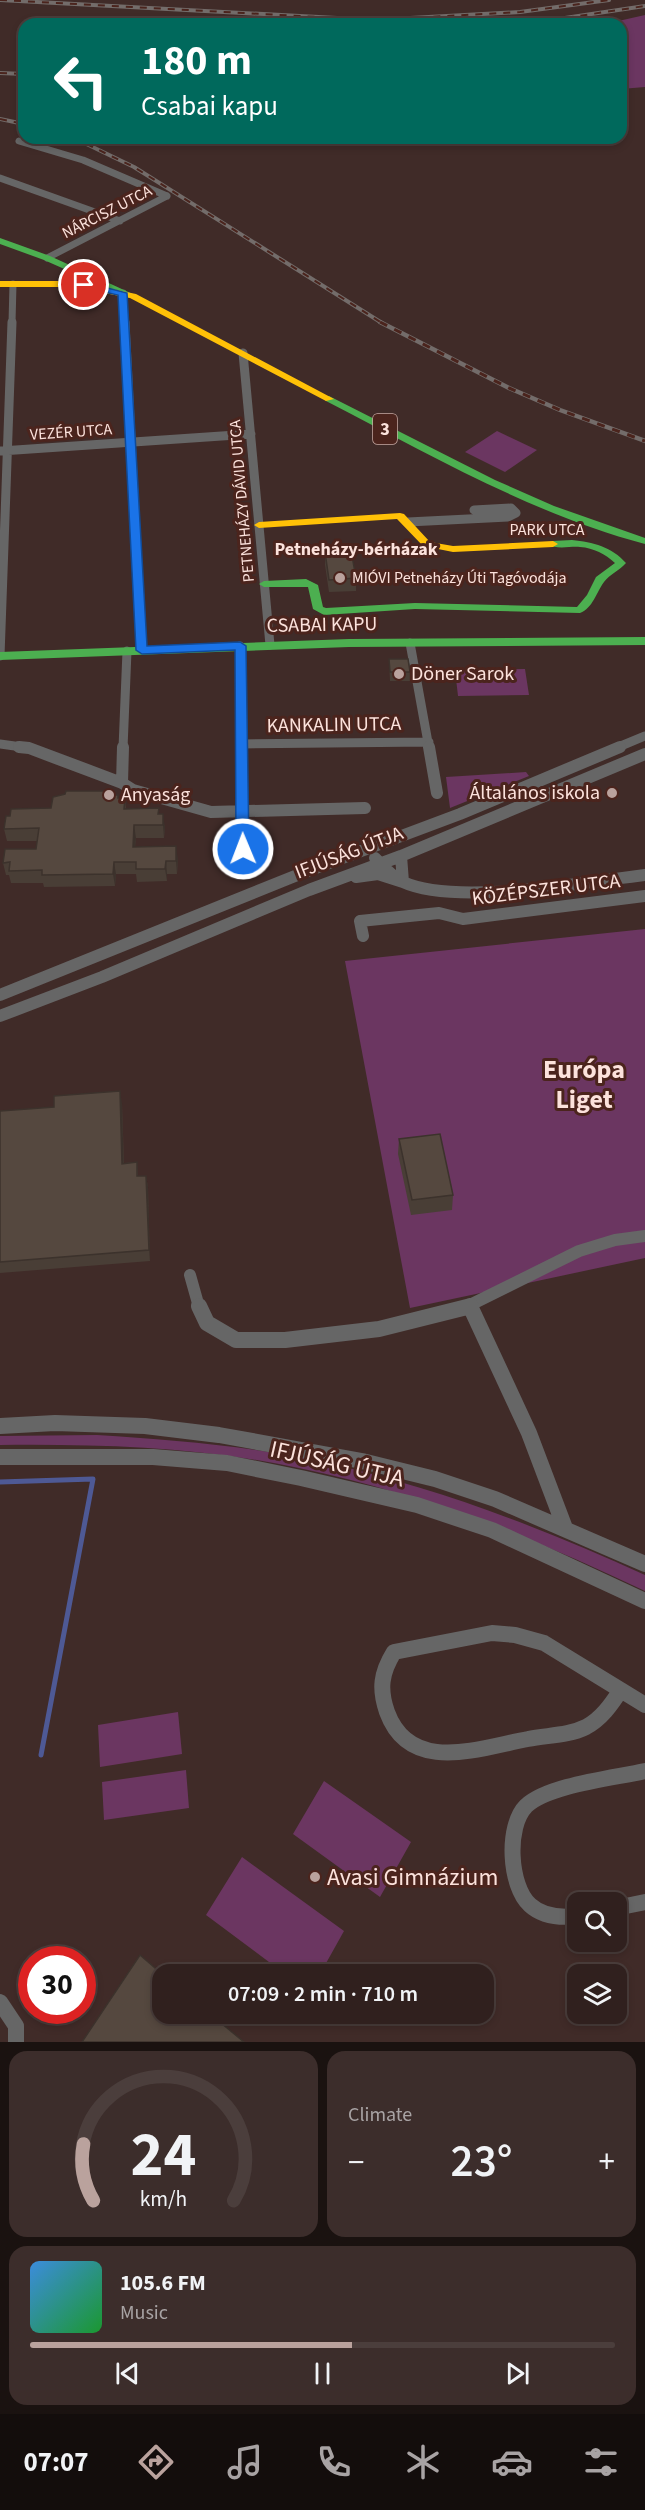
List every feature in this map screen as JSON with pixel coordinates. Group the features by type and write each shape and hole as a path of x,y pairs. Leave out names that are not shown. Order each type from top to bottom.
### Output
{"street":[{"name":"NÁRCISZ UTCA","path":"28,144 83,160 167,196 47,258"},
{"path":"0,178 120,220"},
{"path":"0,241 47,258 128,294 131,443 142,650"},
{"path":"83,274 93,286"},
{"name":"3","path":"6,284 64,283 93,286 128,294 491,482 550,508 645,541"},
{"path":"0,656 3,451 10,344 6,284"},
{"path":"0,343 10,344"},
{"name":"PETNEHÁZY DÁVID UTCA","path":"243,353 270,645"},
{"name":"VEZÉR UTCA","path":"3,451 251,434"},
{"path":"259,525 400,516 408,522 508,517 516,513 511,508 474,510"},
{"name":"PARK UTCA","path":"264,584 306,582 313,585 318,609 324,612 415,606 580,610 592,596 600,579 621,563 608,550 578,543 482,548 427,544 408,522"},
{"name":"CSABAI KAPU","path":"0,656 270,645 645,641"},
{"path":"410,643 437,793"},
{"path":"240,646 243,849"},
{"path":"122,783 127,651"},
{"name":"IFJÚSÁG ÚTJA","path":"0,995 645,736"},
{"name":"KANKALIN UTCA","path":"240,744 429,742"},
{"path":"0,744 29,748 122,783 133,790 211,812 365,808"},
{"name":"IFJÚSÁG ÚTJA","path":"0,1016 379,862 401,856 645,754"},
{"name":"IFJÚSÁG ÚTJA","path":"300,874 308,874 369,851 400,836"},
{"name":"KÖZÉPSZER UTCA","path":"369,851 403,882 434,891 482,892 645,875"},
{"path":"337,880 378,874 403,882 401,856"},
{"path":"553,884 558,907"},
{"name":"KÖZÉPSZER UTCA","path":"363,936 360,921 439,913 463,919 645,896"},
{"path":"190,1275 196,1300 207,1323 236,1340 285,1340 379,1329 470,1306 579,1251 615,1240 645,1236"},
{"path":"470,1306 529,1433 565,1528"},
{"name":"IFJÚSÁG ÚTJA","path":"0,1426 55,1423 146,1426 219,1435 362,1461 435,1479 495,1499 645,1564"},
{"name":"IFJÚSÁG ÚTJA","path":"0,1457 153,1457 227,1463 301,1478 417,1505 492,1530 645,1601"},
{"path":"620,1691 606,1713 584,1728 460,1752 443,1752 413,1745 396,1732 384,1707 381,1684 383,1668 394,1652 492,1633 514,1635 544,1643 645,1705"},
{"path":"567,1917 557,1917 539,1911 527,1902 517,1878 513,1845 515,1827 522,1810 548,1792 645,1771"},
{"path":"627,1906 645,1902"},
{"path":"0,2002 9,2011 18,2035 16,2042"}],"shaded area":[{"path":"645,15 645,87 627,88 627,19"},
{"path":"497,431 537,450 505,472 465,452"},
{"path":"525,669 529,695 458,696 455,670"},
{"path":"526,772 529,776 450,808 446,777"},
{"name":"Európa Liget","path":"645,929 645,1258 410,1308 345,961"},
{"path":"97,1435 270,1452 327,1463 409,1484 567,1541 645,1575 645,1591 519,1535 432,1504 344,1478 262,1461 188,1451 75,1445 0,1445 0,1436"},
{"path":"178,1712 182,1754 100,1767 98,1725"},
{"path":"186,1770 189,1808 104,1820 102,1782"},
{"path":"324,1781 411,1842 380,1897 293,1834"},
{"path":"242,1857 344,1931 326,1964 272,1964 206,1915"}],"building":[{"path":"351,550 356,578 329,580 325,552"},
{"path":"389,659 408,659 410,672 390,672"},
{"path":"66,791 113,791 113,795 118,795 118,798 125,798 124,809 159,808 158,814 163,814 163,825 134,825 133,847 176,846 176,861 166,861 165,869 136,869 136,862 114,862 113,874 42,875 42,870 9,871 10,862 3,863 5,849 36,849 39,828 4,829 6,816 10,816 11,809 51,808 53,797 65,794"},
{"path":"120,1091 122,1164 137,1162 137,1176 146,1176 149,1250 0,1262 0,1111 54,1107 54,1096"},
{"path":"440,1134 453,1195 412,1200 399,1139"},
{"path":"140,1955 152,1965 152,2024 222,2024 244,2042 82,2042"}],"waterway":[{"path":"0,1482 93,1479 41,1755"}],"railway":[{"path":"0,0 337,18"},
{"path":"410,18 520,12 609,0"},
{"path":"565,18 645,6"},
{"path":"0,73 18,74"},
{"path":"0,119 18,123"},
{"path":"86,144 134,167 382,323"},
{"path":"380,322 509,388 560,410 645,441"}],"traffic: fast":[{"path":"0,241 47,258 133,296"},
{"path":"329,399 491,482 550,508 645,541"},
{"path":"264,584 306,582 313,585 318,609 324,612 415,606 580,610 592,596 600,579 621,563 598,547 553,544"},
{"path":"0,656 349,643 645,641"}],"traffic: slow":[{"path":"0,284 73,284 133,296 329,399"},
{"path":"259,525 400,516 427,544 453,549 553,544"}],"place":[{"name":"MIÓVI Petneházy Úti Tagóvodája","path":"340,578"},
{"name":"Döner Sarok","path":"399,674"},
{"name":"Általános iskola","path":"612,793"},
{"name":"Anyaság","path":"109,795"},
{"name":"Avasi Gimnázium","path":"315,1877"}],"district":[{"name":"Petneházy-bérházak","path":"356,549"},
{"name":"Európa Liget","path":"584,1084"}],"route":[{"path":"84,285 123,293 142,650 240,646 243,849"}]}
